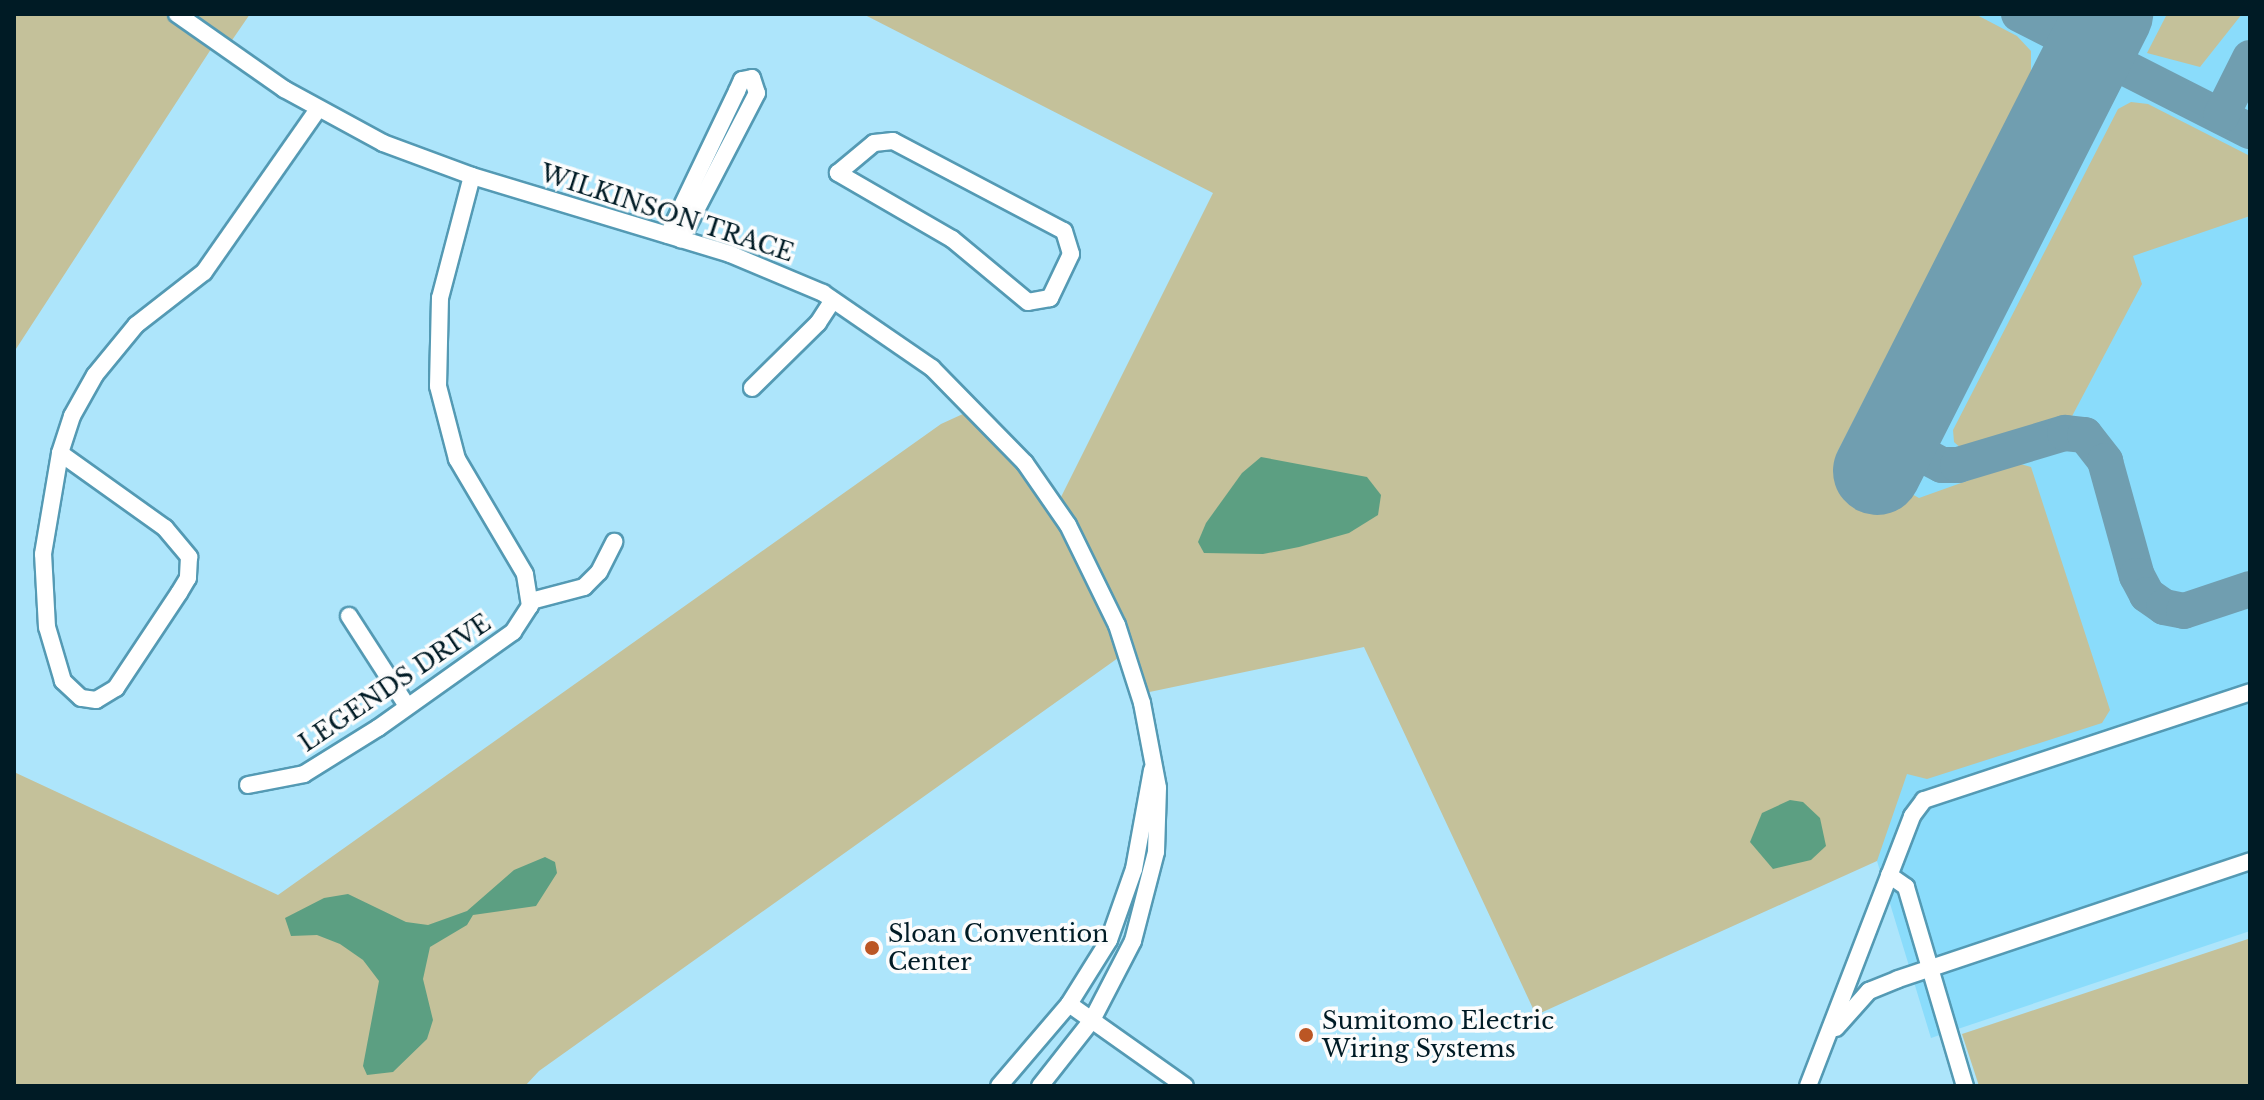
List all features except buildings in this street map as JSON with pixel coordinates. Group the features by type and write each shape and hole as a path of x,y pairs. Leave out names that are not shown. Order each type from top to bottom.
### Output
{"street":[{"name":"WILKINSON TRACE","path":"177,14 318,109 383,143 472,176 761,265 833,300 906,346 958,390 1045,489 1090,564 1117,625 1142,703 1158,818 1148,887 1122,967 1092,1020 1040,1086"},
{"path":"752,78 757,93 675,237 742,80 752,78"},
{"path":"60,453 165,528 189,557 188,578 165,615 116,688 96,700 81,698 63,681 47,627 44,543 60,453 78,402 95,375 136,325 204,272 318,109"},
{"path":"893,141 1052,221 1064,231 1071,250 1055,292 1043,303 1028,302 952,239 838,173 859,156 874,143 893,141"},
{"path":"472,176 440,298 438,386 457,459 525,574 531,601 584,587 599,572 614,542"},
{"path":"752,388 818,323 833,300"},
{"name":"LEGENDS DRIVE","path":"248,785 304,774 513,632 531,601"},
{"path":"349,616 407,706"},
{"path":"1808,1086 1912,816 1929,796 2247,692"},
{"name":"WILKINSON TRACE","path":"999,1086 1069,1004 1098,961 1126,896 1152,770"},
{"path":"1823,1046 1869,991 1930,967 2250,861"},
{"path":"1889,875 1906,887 1965,1086"},
{"path":"1069,1004 1185,1086"}],"shaded area":[{"path":"14,14 250,14 226,49 215,43 14,352"},
{"path":"863,14 1975,14 2017,36 2031,51 2031,74 1837,453 1919,498 2017,463 2031,467 2110,710 2102,723 1927,779 1907,774 1877,861 1536,1015 1364,647 1140,694 1125,653 539,1071 525,1086 14,1086 14,772 278,895 941,424 976,408 1056,507 1213,193"},
{"path":"1591,14 2250,14 2250,931 1931,1038 1877,861"},
{"path":"2167,14 2242,14 2200,67 2147,53"},
{"path":"2131,102 2148,104 2250,156 2250,216 2133,256 2142,284 2070,420 1963,450 1954,442 1953,430 2118,109"},
{"path":"1261,457 1367,477 1381,495 1378,515 1349,533 1299,547 1263,554 1204,553 1198,542 1206,523 1242,473"},
{"path":"1790,800 1803,802 1820,818 1826,846 1811,860 1773,869 1750,842 1762,813"},
{"path":"545,857 555,862 557,873 536,906 473,915 467,925 430,947 423,979 433,1020 427,1039 393,1072 367,1075 363,1066 379,981 363,960 340,944 317,935 291,936 285,918 324,898 348,894 406,922 428,925 467,911 514,870"},
{"path":"2248,939 2250,1086 1979,1086 1962,1034"}],"taxiway":[{"path":"2019,14 2250,131"},
{"path":"2221,116 2250,58"},
{"path":"1915,396 1908,423 1912,440 1923,455 1942,465 1958,465 2065,433 2085,435 2105,461 2137,576 2147,595 2164,607 2184,611 2250,589"}],"runway":[{"path":"1877,471 2109,14"}],"place":[{"name":"Sloan Convention Center","path":"872,948"},
{"name":"Sumitomo Electric Wiring Systems","path":"1306,1035"}]}
